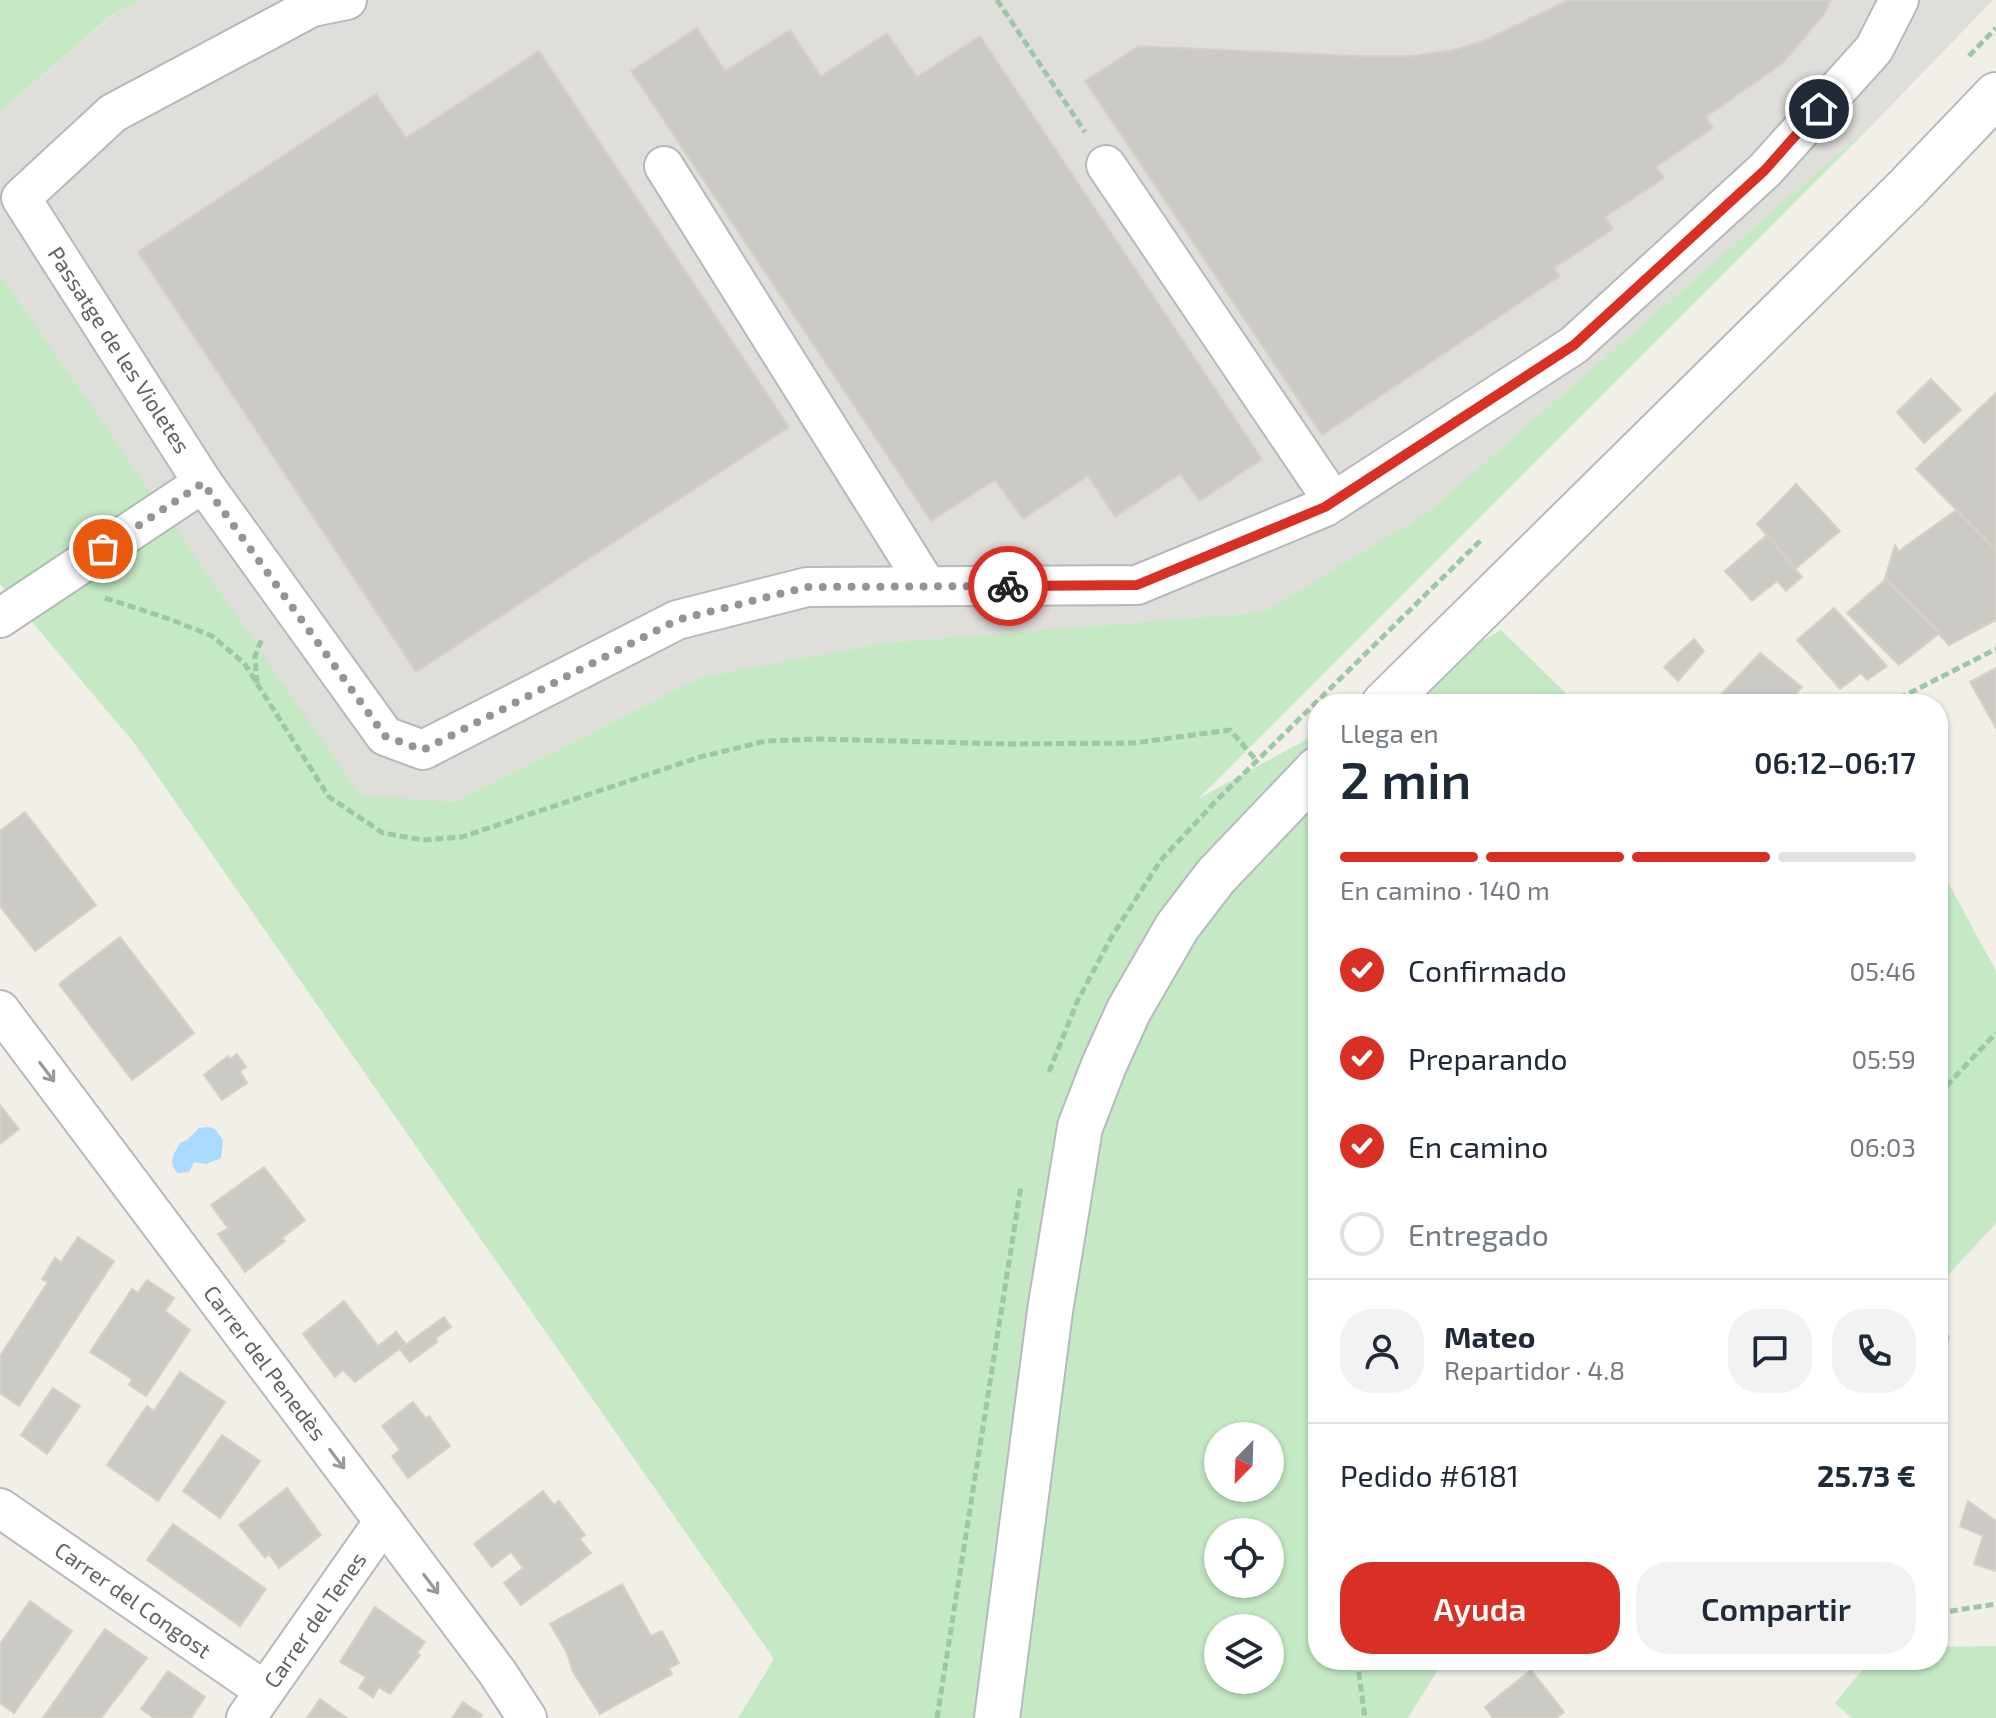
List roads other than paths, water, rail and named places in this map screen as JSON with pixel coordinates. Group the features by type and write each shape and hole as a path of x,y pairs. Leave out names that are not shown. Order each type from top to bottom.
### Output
{"main road":[{"path":"1394,694 1907,188 1996,95"},
{"path":"997,1718 1050,1311 1080,1127 1129,1010 1177,927 1216,876 1308,779"}],"street":[{"name":"Passatge de les Violetes","path":"347,0 312,7 113,113 21,198 203,483 385,736 423,750 677,620 807,587 927,586"},
{"path":"664,166 927,586 1137,585 1325,507 1574,345 1765,170 1874,49 1899,0"},
{"path":"1106,165 1333,501"},
{"path":"0,618 203,483"},
{"name":"Carrer del Penedès","path":"0,1010 497,1672 527,1718"},
{"name":"Carrer del Congost","path":"0,1508 256,1705"},
{"name":"Carrer del Tenes","path":"256,1705 384,1521"}],"water":[{"path":"199,1128 215,1129 223,1140 221,1158 206,1164 194,1162 189,1172 178,1173 172,1162 180,1143"}]}
